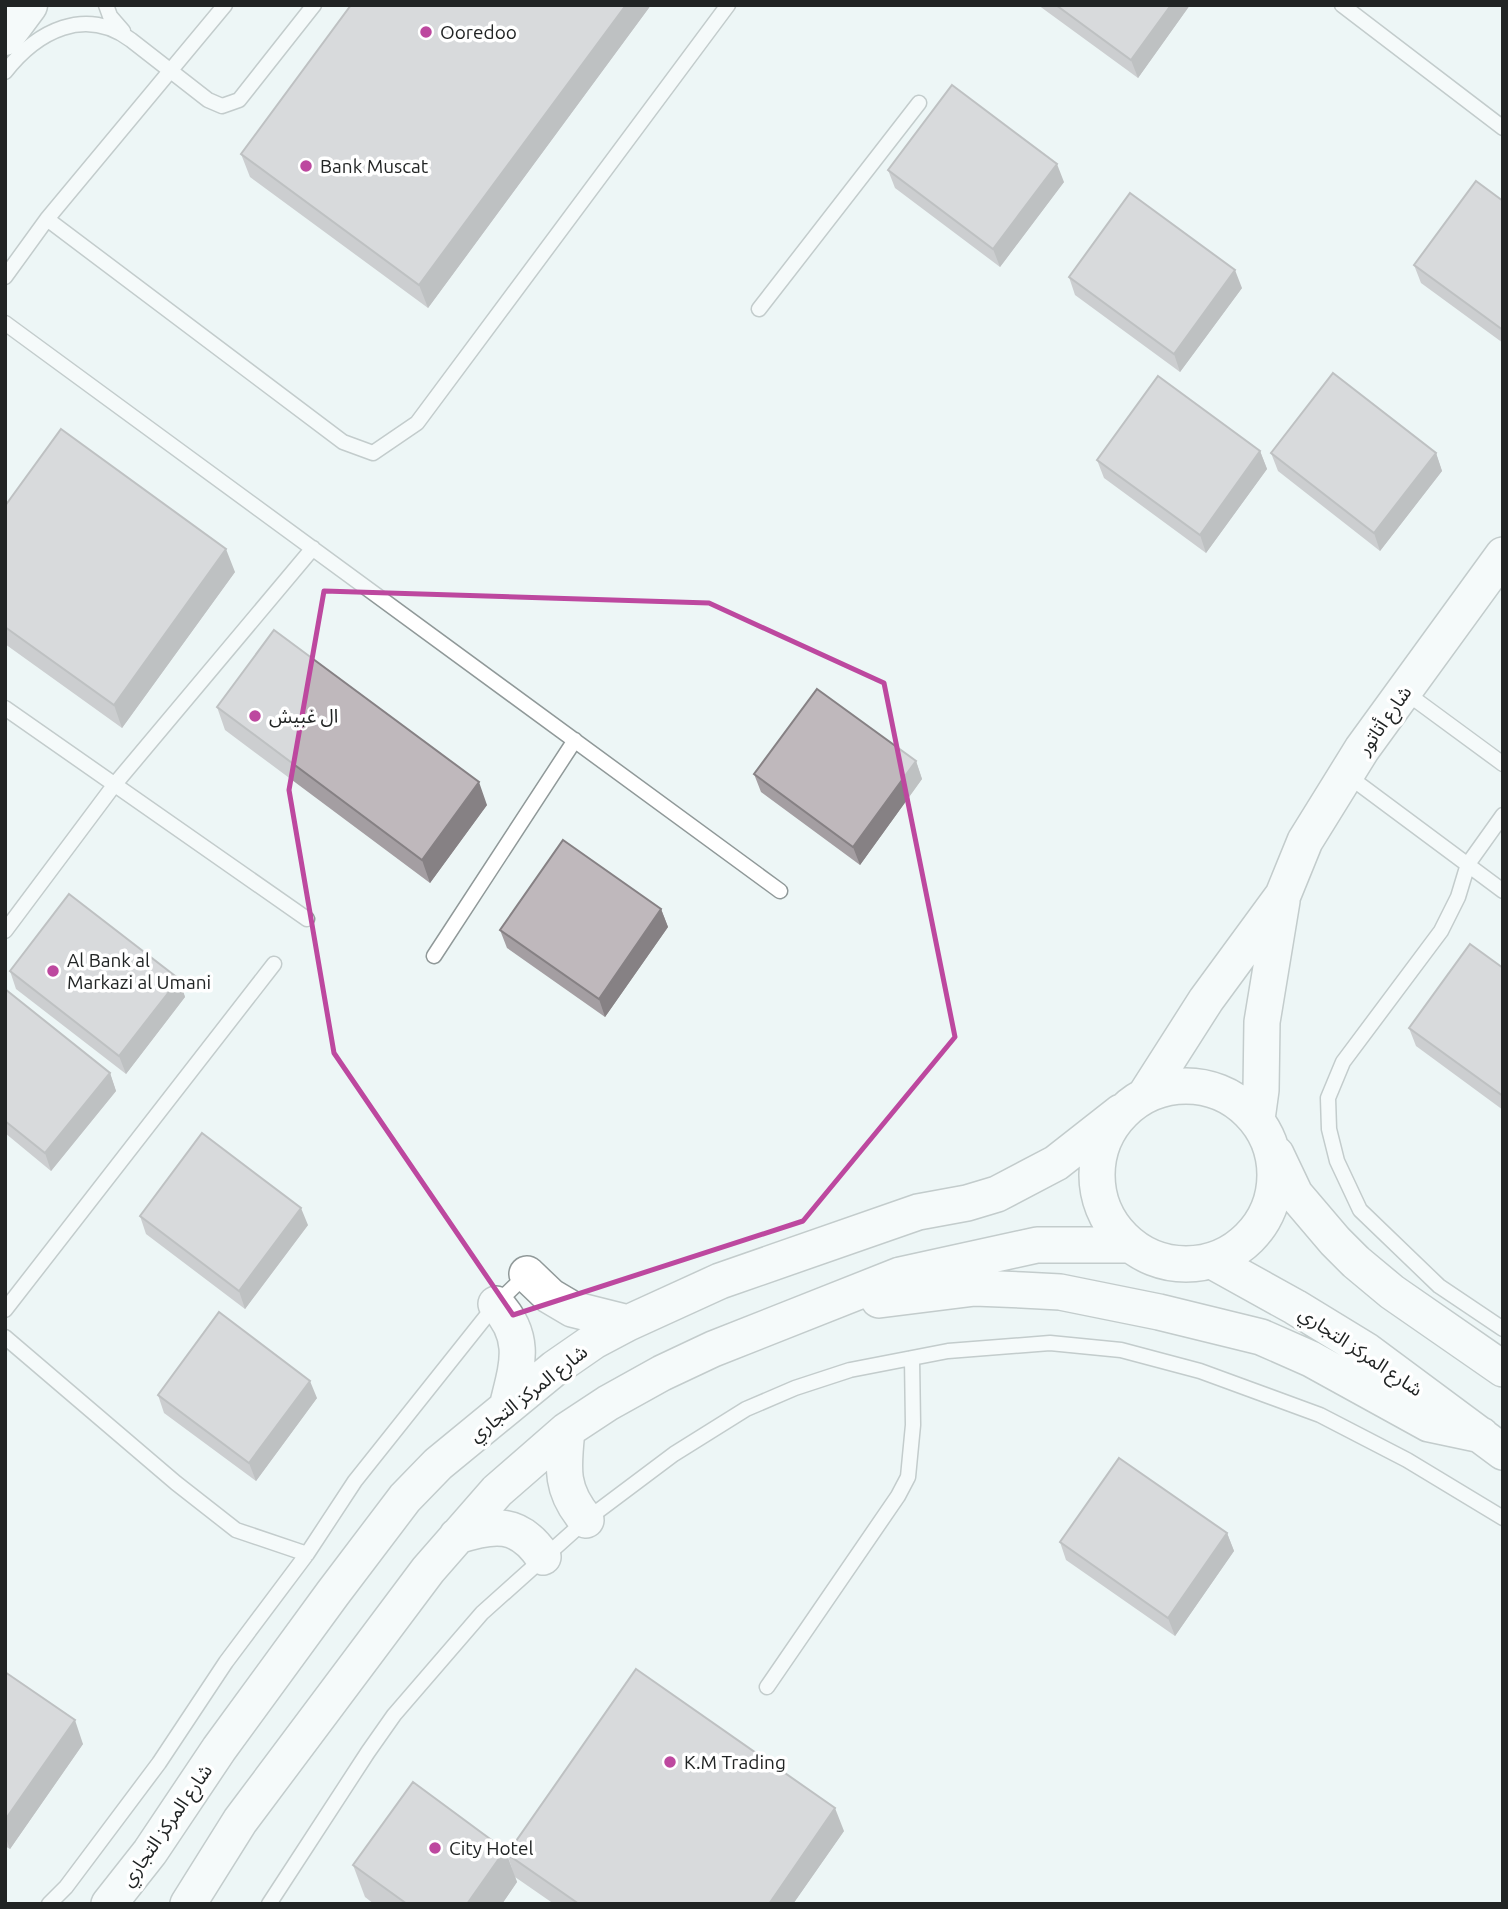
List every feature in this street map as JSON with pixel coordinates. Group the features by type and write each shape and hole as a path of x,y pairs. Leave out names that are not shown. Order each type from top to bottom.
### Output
{"main road":[{"path":"5,36 28,5"}],"street":[{"name":"شارع أتاتور","path":"1264,1132 1261,1090 1262,1022 1283,895 1305,841 1346,774 1503,555"},
{"name":"شارع أتاتور","path":"1133,1103 1283,895"},
{"path":"1264,1132 1276,1173 1272,1202 1259,1228 1238,1248 1212,1261 1184,1265 1155,1259 1130,1245 1110,1223 1099,1195 1096,1165 1104,1136 1133,1103 1175,1085 1206,1087 1234,1099 1264,1132 1295,1194 1356,1262 1392,1292 1503,1369"},
{"name":"شارع المركز التجاري","path":"109,1904 149,1852 219,1749 405,1498 438,1464 507,1407 575,1354 628,1323 720,1281 918,1212 998,1194 1056,1163 1133,1103"},
{"path":"188,1904 240,1821 428,1570 497,1491 567,1430 662,1373 761,1328 900,1275 1037,1245 1130,1245"},
{"name":"شارع المركز التجاري","path":"1212,1261 1367,1351 1492,1443"},
{"path":"527,1273 550,1296 572,1309 628,1323"},
{"path":"823,1306 975,1288 1060,1292 1100,1299 1220,1325 1261,1337 1311,1359 1429,1424 1492,1443"},
{"path":"496,1304 508,1317 517,1339 519,1359 507,1407"},
{"path":"567,1430 563,1472 576,1508 586,1520"},
{"path":"457,1536 482,1528 498,1527 520,1533 533,1543 543,1557"}],"lane":[{"path":"106,5 110,16 131,40"},
{"path":"5,277 47,219 225,5"},
{"path":"5,72 35,42 69,26 105,25 119,30 208,100 222,106 239,100 314,5"},
{"path":"47,219 343,442 373,453 417,423 728,5"},
{"path":"1342,5 1503,128"},
{"path":"759,309 919,103"},
{"path":"5,323 780,891"},
{"path":"5,931 115,784 313,548"},
{"path":"1404,691 1503,764"},
{"path":"5,708 307,919"},
{"path":"434,956 575,740"},
{"path":"1346,774 1503,891"},
{"path":"1503,815 1468,864 1458,898 1441,931 1343,1062 1328,1098 1329,1129 1337,1161 1360,1210 1439,1286 1503,1329"},
{"path":"5,1310 274,964"},
{"path":"48,1904 66,1887 151,1773 226,1662 307,1555 355,1481 496,1304 527,1273"},
{"path":"5,1337 176,1483 236,1530 307,1555"},
{"path":"269,1904 368,1752 403,1704 482,1613 586,1520 674,1454 746,1409 795,1388 850,1370 948,1351 1050,1343 1121,1350 1200,1371 1320,1415 1407,1460 1503,1518"},
{"path":"767,1687 898,1496 908,1477 912,1425 912,1358"}],"highlighted area":[{"path":"324,591 709,603 884,683 955,1037 803,1221 513,1315 334,1053 289,790"}],"building":[{"path":"351,5 626,5 419,285 241,154"},
{"path":"1056,5 1171,5 1131,60"},
{"path":"952,85 1057,164 993,249 888,170"},
{"path":"1476,181 1503,201 1503,330 1414,265"},
{"path":"1130,193 1235,270 1174,354 1069,277"},
{"path":"1333,373 1436,453 1374,533 1271,453"},
{"path":"1158,376 1260,451 1200,535 1097,460"},
{"path":"61,429 226,549 114,705 5,627 5,506"},
{"path":"274,630 479,782 422,860 217,707"},
{"path":"817,689 916,761 853,847 754,774"},
{"path":"563,840 661,909 599,999 500,930"},
{"path":"69,894 179,979 119,1056 10,971"},
{"path":"1470,944 1503,968 1503,1096 1409,1028"},
{"path":"5,989 110,1073 45,1153 5,1121"},
{"path":"202,1133 301,1208 239,1291 140,1216"},
{"path":"219,1312 310,1381 249,1463 158,1395"},
{"path":"1119,1458 1227,1533 1168,1618 1060,1542"},
{"name":"K.M Trading","path":"636,1669 835,1808 769,1904 579,1904 507,1854"},
{"path":"5,1672 75,1720 5,1820"},
{"path":"413,1782 505,1850 467,1904 407,1904 353,1865"}],"place":[{"name":"Ooredoo","path":"426,32"},
{"name":"Bank Muscat","path":"306,166"},
{"name":"ال غبيش","path":"255,716"},
{"name":"Al Bank al Markazi al Umani","path":"53,971"},
{"name":"K.M Trading","path":"670,1762"},
{"name":"City Hotel","path":"435,1848"}]}
